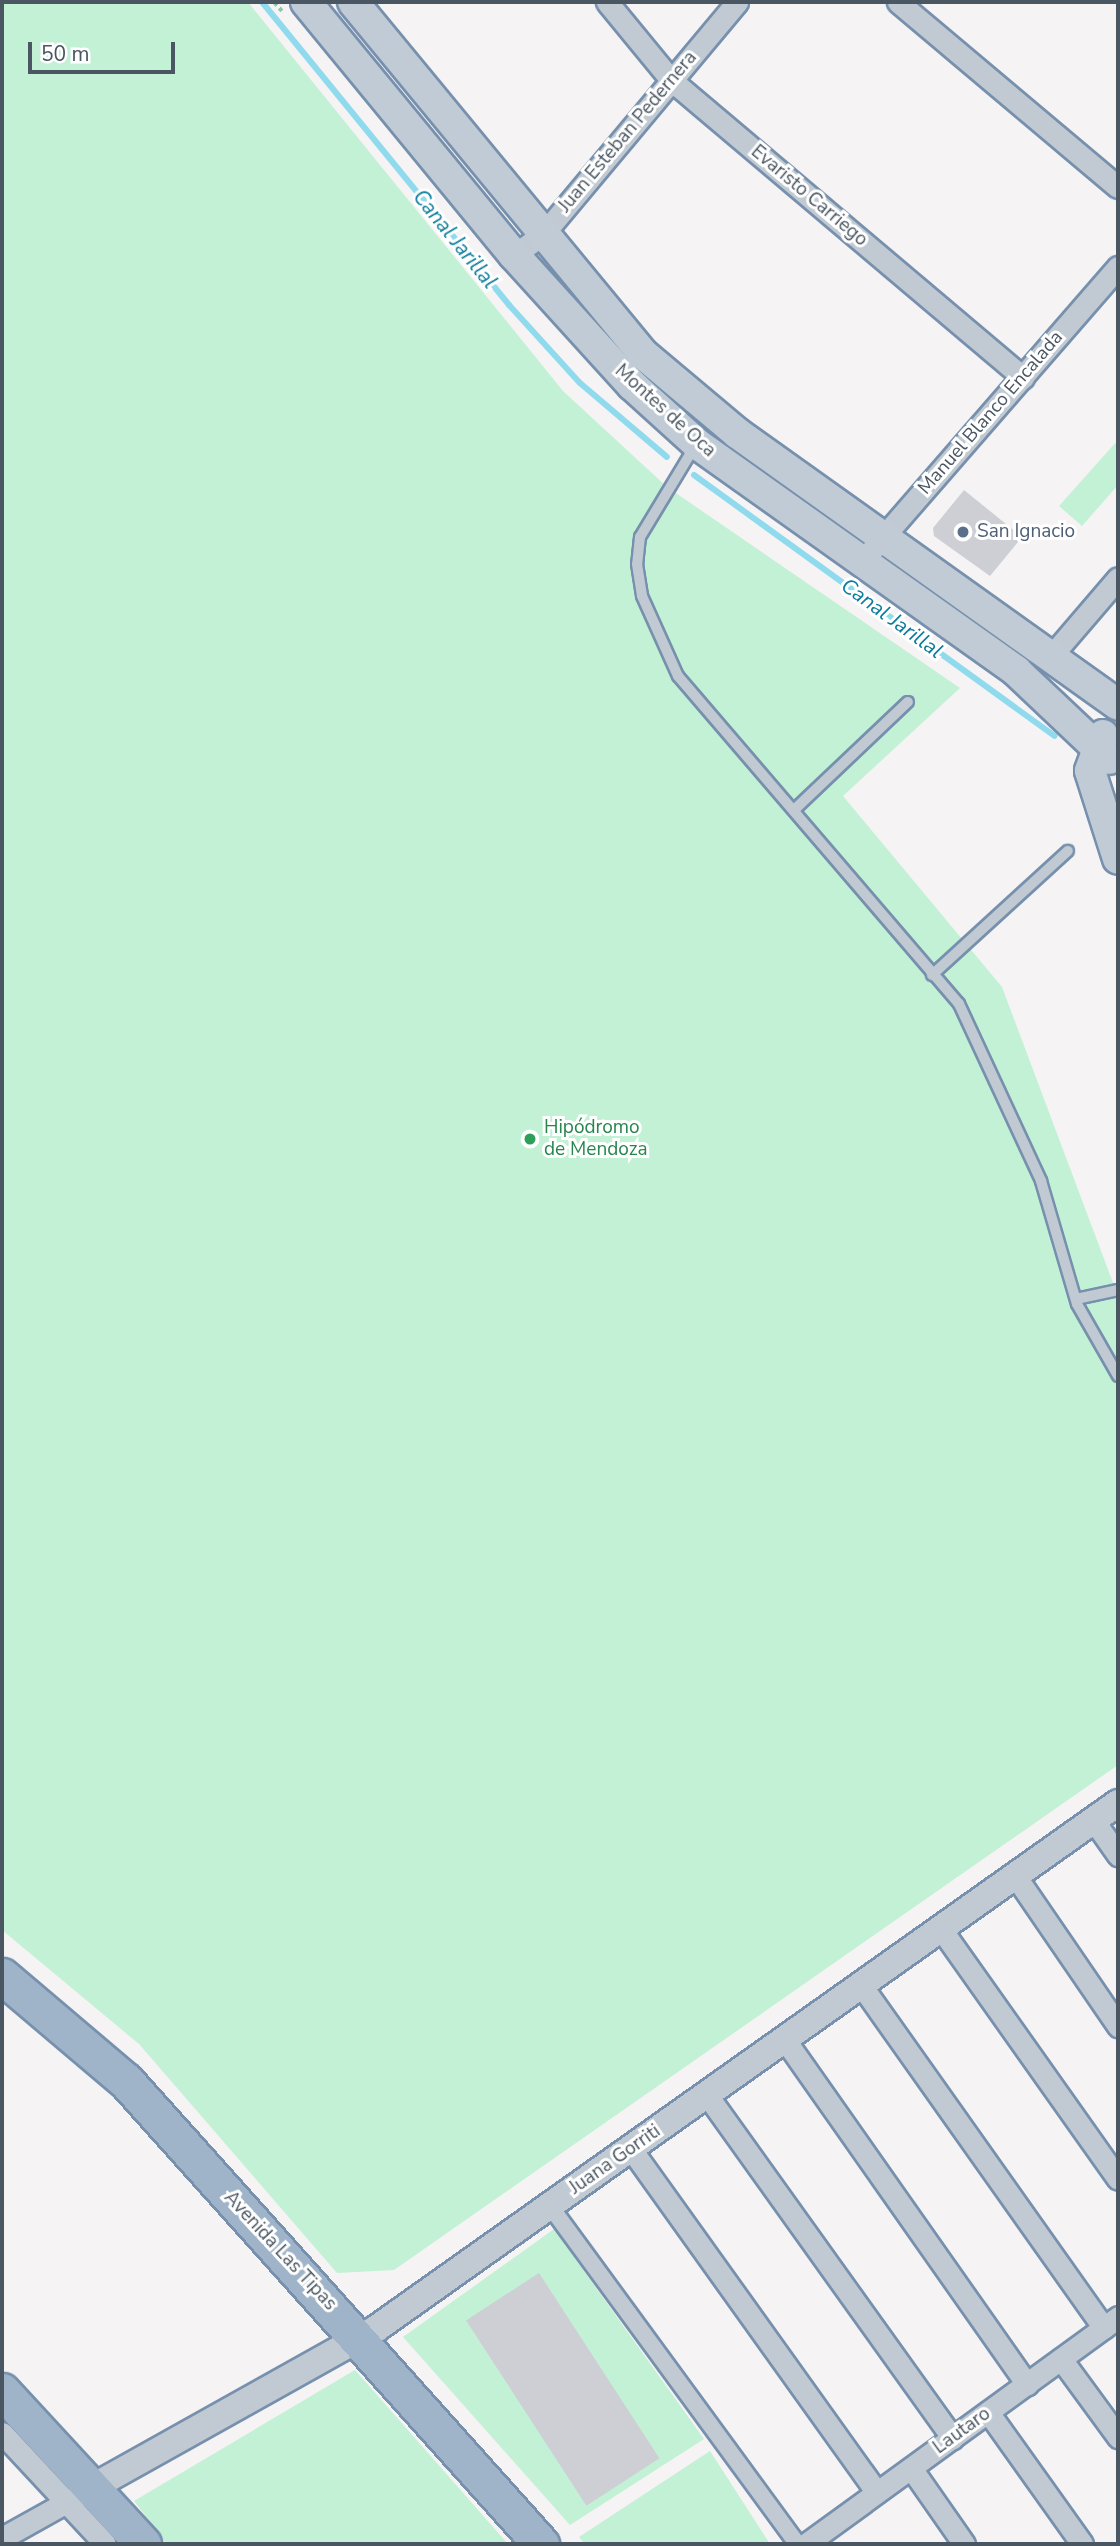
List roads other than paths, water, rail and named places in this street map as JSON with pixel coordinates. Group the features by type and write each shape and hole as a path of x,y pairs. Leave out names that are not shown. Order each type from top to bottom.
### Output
{"highway":[{"name":"Avenida Las Tipas","path":"2,1976 126,2081 541,2544"},
{"path":"2,2391 80,2494 143,2544"}],"main road":[{"name":"Montes de Oca","path":"306,2 514,255 632,385 696,444 864,559 1109,745 1090,771 1118,850"},
{"name":"Montes de Oca","path":"353,2 643,354 684,391 1118,705"}],"street":[{"name":"Evaristo Carriego","path":"607,2 671,80 1023,377"},
{"name":"Juan Esteban Pedernera","path":"514,255 544,233 737,2"},
{"path":"898,2 1118,187"},
{"name":"Manuel Blanco Encalada","path":"864,559 1118,267"},
{"path":"1052,655 1118,578"},
{"name":"Juana Gorriti","path":"80,2494 360,2340 1118,1803"},
{"path":"1094,1821 1118,1855"},
{"path":"1016,1877 1118,2026"},
{"path":"942,1930 1118,2179"},
{"path":"861,1985 1111,2323"},
{"path":"785,2040 1027,2384"},
{"path":"707,2095 953,2438"},
{"path":"631,2149 877,2493"},
{"path":"550,2206 797,2544"},
{"name":"Lautaro","path":"806,2544 834,2536 877,2493 1111,2323"},
{"path":"1061,2359 1118,2437"},
{"path":"988,2412 1082,2544"},
{"path":"2,2433 80,2494 105,2544"},
{"path":"911,2468 964,2544"},
{"path":"2,2538 80,2494"}],"lane":[{"path":"696,444 640,537 642,596 678,676 958,1004 1041,1181 1076,1299 1118,1376"},
{"path":"794,810 908,702"},
{"path":"932,975 1068,851"},
{"path":"1076,1299 1118,1290"}],"waterway":[{"name":"Canal Jarillal","path":"262,2 509,305 580,383 667,457"},
{"name":"Canal Jarillal","path":"694,475 1055,736"}],"place":[{"name":"San Ignacio","path":"963,532"},
{"name":"Hipódromo de Mendoza","path":"530,1139"}]}
